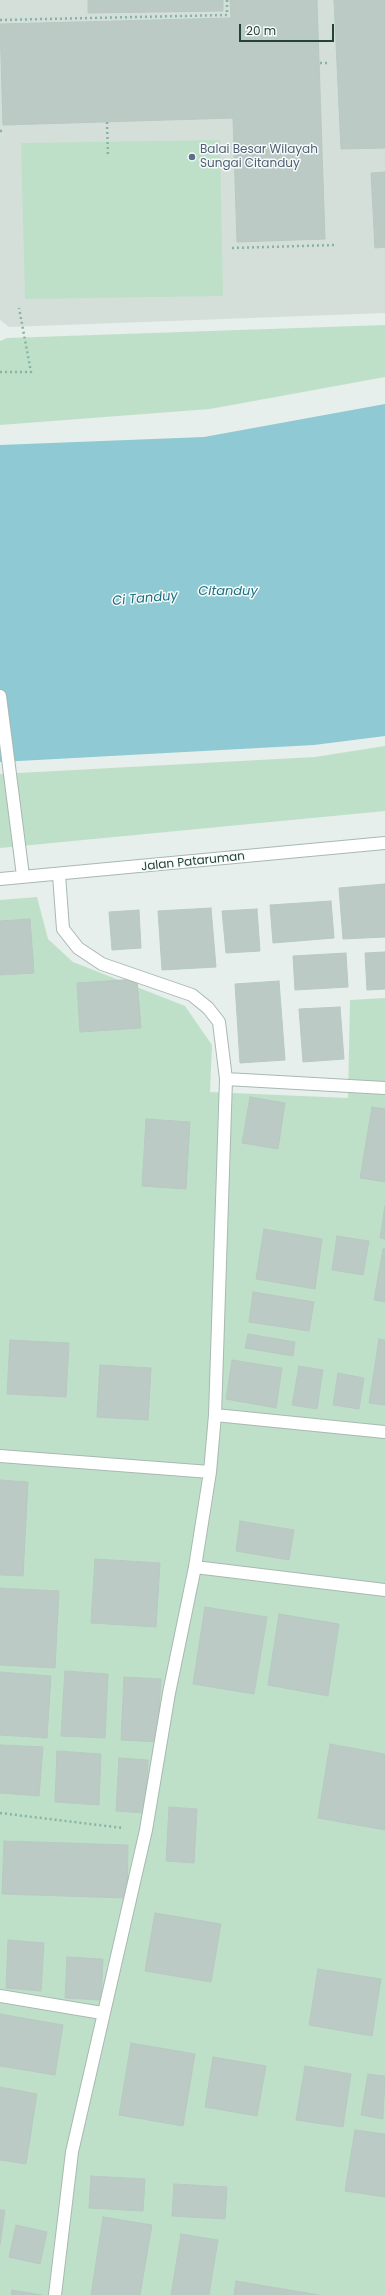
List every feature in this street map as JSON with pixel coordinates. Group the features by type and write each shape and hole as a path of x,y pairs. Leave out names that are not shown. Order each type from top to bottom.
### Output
{"street":[{"path":"0,696 23,876"},
{"name":"Jalan Pataruman","path":"0,879 23,876 59,875 385,843"},
{"path":"55,2295 72,2152 102,2013 146,1830 169,1693 195,1567 210,1472 215,1415 226,1079 219,1022 208,1008 192,995 102,964 78,948 62,929 59,875"},
{"path":"226,1079 385,1088"},
{"path":"215,1415 385,1432"},
{"path":"0,1456 210,1472"},
{"path":"195,1567 385,1590"},
{"path":"0,1996 102,2013"}],"path":[{"path":"0,20 227,15 226,0"},
{"path":"320,63 327,63"},
{"path":"107,122 108,157"},
{"path":"0,131 5,131"},
{"path":"232,248 335,246"},
{"path":"0,372 31,372 19,308"},
{"path":"0,1813 146,1830"}],"shaded area":[{"name":"Balai Besar Wilayah Sungai Citanduy","path":"0,0 385,0 385,313 9,327 0,320"}],"green space":[{"path":"220,140 223,296 25,299 21,143"},
{"path":"385,325 385,377 210,409 0,425 0,341 7,338"},
{"path":"385,746 385,811 0,848 0,774 315,757"},
{"path":"37,897 48,939 73,962 185,1006 212,1045 210,1092 348,1098 350,1000 385,998 385,2295 0,2295 0,900"}],"water":[{"name":"Citanduy","path":"385,404 385,736 314,745 0,762 0,445 204,437"}],"building":[{"path":"88,0 223,0 223,11 88,13"},
{"path":"230,0 317,0 325,239 237,242 233,118 3,125 0,24 231,18"},
{"path":"334,0 385,0 385,148 341,149"},
{"path":"385,172 385,247 375,248 371,173"},
{"path":"385,884 385,937 343,939 339,888"},
{"path":"331,901 334,938 273,943 270,905"},
{"path":"211,908 216,967 162,970 158,911"},
{"path":"257,909 260,951 226,953 222,911"},
{"path":"139,910 141,948 112,950 109,912"},
{"path":"30,919 34,973 0,975 0,921"},
{"path":"385,952 385,989 367,990 365,953"},
{"path":"346,953 348,987 295,990 293,956"},
{"path":"137,979 141,1028 80,1032 77,983"},
{"path":"279,981 285,1060 240,1063 235,984"},
{"path":"340,1007 344,1059 303,1062 299,1009"},
{"path":"250,1097 285,1103 278,1149 242,1143"},
{"path":"372,1107 385,1109 385,1182 360,1178"},
{"path":"146,1119 190,1122 186,1189 142,1186"},
{"path":"385,1206 385,1239 380,1238"},
{"path":"264,1229 322,1239 315,1289 256,1279"},
{"path":"337,1236 369,1241 363,1275 332,1270"},
{"path":"383,1249 385,1249 385,1302 374,1300"},
{"path":"253,1292 314,1302 309,1331 249,1322"},
{"path":"248,1334 295,1342 293,1356 245,1348"},
{"path":"379,1339 385,1340 385,1405 369,1403"},
{"path":"10,1340 69,1343 66,1397 7,1394"},
{"path":"232,1360 282,1368 276,1408 226,1399"},
{"path":"100,1365 151,1368 148,1420 97,1417"},
{"path":"299,1366 323,1370 317,1409 292,1405"},
{"path":"338,1373 364,1378 359,1409 333,1405"},
{"path":"0,1480 28,1482 23,1576 0,1575"},
{"path":"240,1521 294,1530 289,1560 236,1551"},
{"path":"95,1559 160,1563 156,1627 91,1623"},
{"path":"0,1588 59,1591 55,1668 0,1665"},
{"path":"205,1607 267,1617 254,1694 193,1684"},
{"path":"279,1614 339,1624 328,1696 268,1685"},
{"path":"65,1671 108,1674 105,1738 61,1736"},
{"path":"0,1672 51,1676 47,1738 0,1735"},
{"path":"124,1677 161,1679 157,1742 121,1740"},
{"path":"330,1744 385,1754 385,1830 318,1818"},
{"path":"0,1745 43,1747 39,1796 0,1793"},
{"path":"57,1751 101,1754 99,1805 55,1802"},
{"path":"119,1758 148,1760 145,1813 116,1811"},
{"path":"169,1807 197,1809 194,1863 166,1861"},
{"path":"4,1841 128,1845 127,1898 2,1894"},
{"path":"155,1913 221,1924 211,1982 145,1971"},
{"path":"8,1940 44,1943 41,1991 6,1988"},
{"path":"67,1957 103,1959 101,2000 65,1998"},
{"path":"318,1969 381,1979 372,2036 309,2025"},
{"path":"0,2014 63,2025 55,2075 0,2066"},
{"path":"131,2043 195,2054 183,2126 119,2115"},
{"path":"213,2057 266,2066 257,2116 205,2107"},
{"path":"305,2066 351,2074 343,2127 296,2120"},
{"path":"368,2074 385,2076 383,2119 361,2115"},
{"path":"0,2087 37,2094 26,2164 0,2160"},
{"path":"355,2130 385,2134 385,2197 345,2191"},
{"path":"91,2176 145,2179 143,2211 89,2208"},
{"path":"174,2184 227,2187 225,2219 172,2216"},
{"path":"0,2210 5,2210 0,2245"},
{"path":"103,2217 152,2225 140,2295 91,2295"},
{"path":"16,2225 47,2232 40,2264 9,2257"},
{"path":"181,2234 218,2240 209,2295 171,2295"},
{"path":"236,2281 319,2295 234,2295"},
{"path":"12,2290 42,2295 11,2295"}],"place":[{"name":"Balai Besar Wilayah Sungai Citanduy","path":"192,157"}],"water label":[{"name":"Ci Tanduy","path":"145,599"}]}
